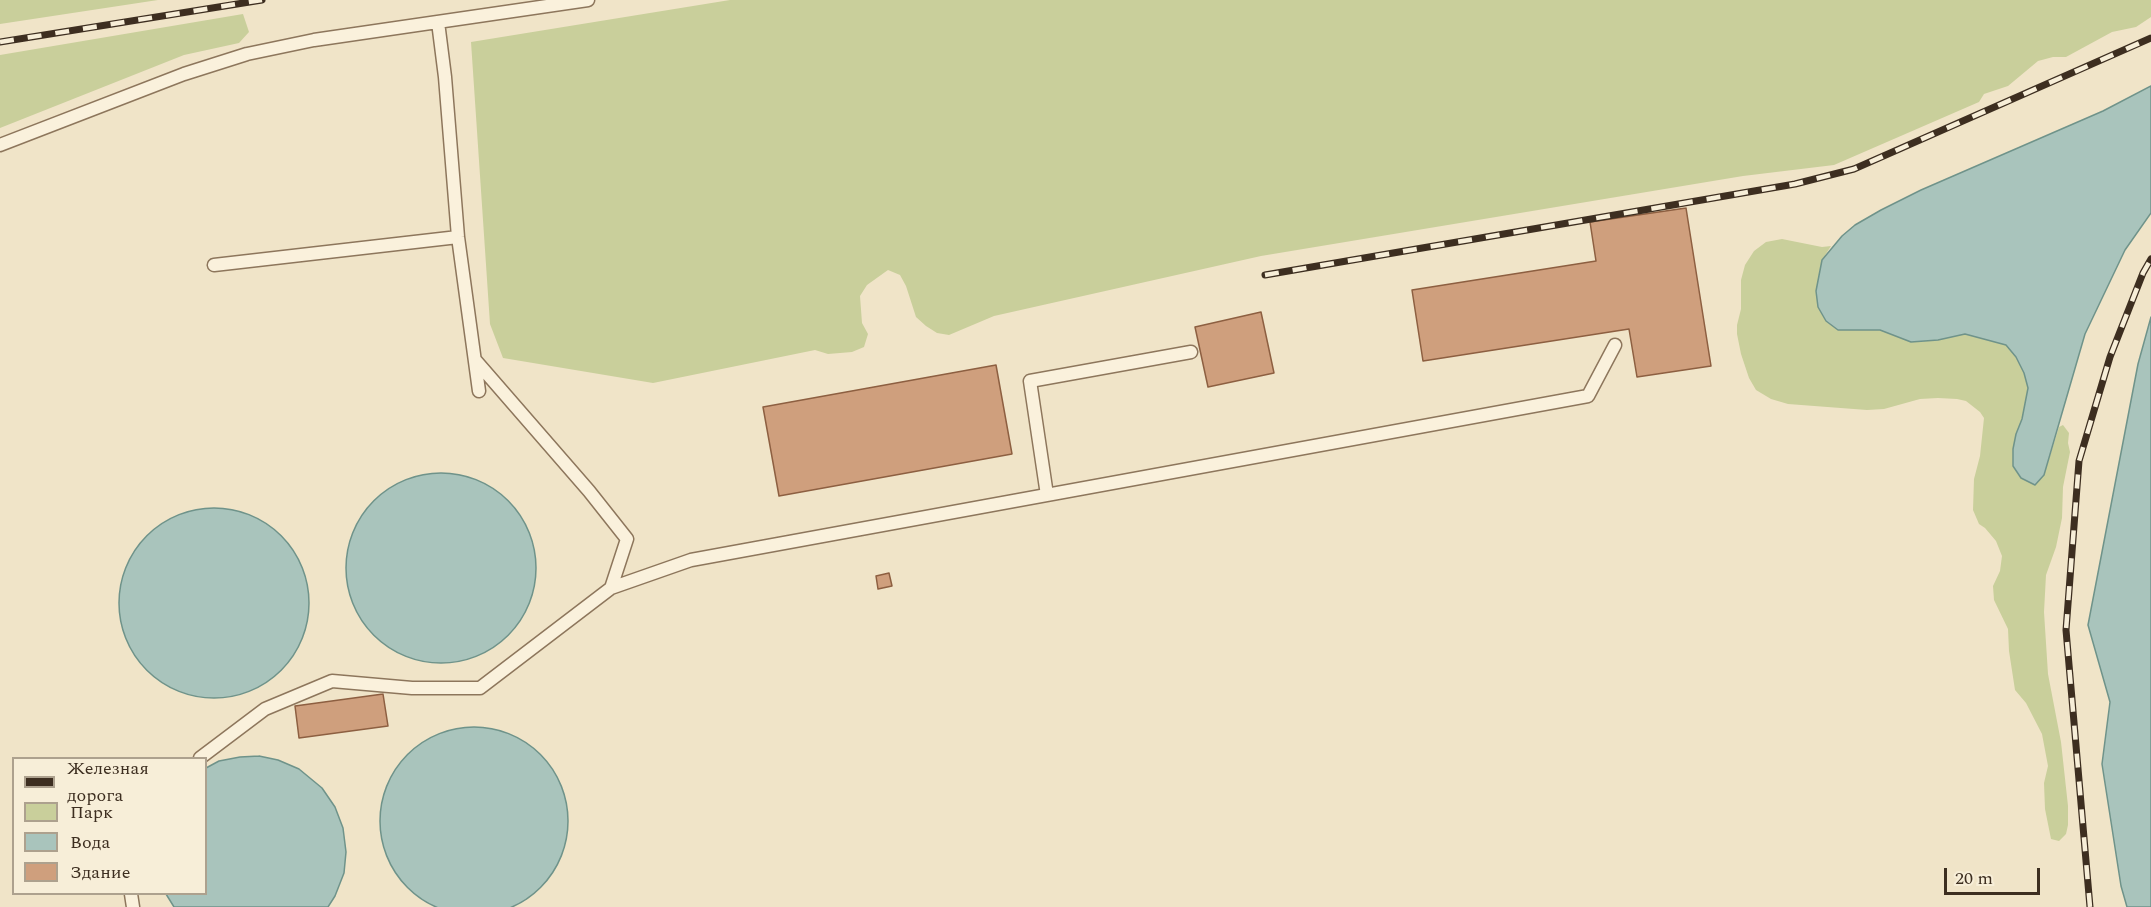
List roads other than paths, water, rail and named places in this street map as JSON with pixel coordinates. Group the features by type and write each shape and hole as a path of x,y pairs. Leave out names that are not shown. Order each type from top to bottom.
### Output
{"lane":[{"path":"0,145 184,74 247,54 314,40 588,0"},
{"path":"438,22 445,77 458,237 479,391"},
{"path":"214,266 458,237"},
{"path":"203,757 265,709 332,681 412,688 480,688 611,588 691,560 1588,396 1615,345"},
{"path":"1047,495 1030,381 1191,352"},
{"path":"476,362 589,491 627,539 611,588"}],"water":[{"path":"2151,86 2151,213 2125,250 2085,334 2044,475 2035,485 2021,478 2013,466 2013,449 2028,388 2016,357 2006,345 1965,334 1938,340 1911,342 1880,330 1838,330 1826,321 1818,307 1816,291 1822,260 1842,236 1855,225 1881,210 1921,190 2103,111"},
{"path":"2151,317 2151,907 2127,907 2121,886 2102,764 2110,702 2088,625 2138,364"},
{"path":"432,473 450,473 486,484 508,501 520,515 529,532 536,568 529,604 520,621 508,635 486,652 469,659 450,663 432,663 396,652 374,635 362,621 350,596 346,577 346,559 357,523 374,501 388,489 413,477"},
{"path":"214,508 250,515 267,524 281,536 293,550 302,567 309,603 302,639 293,656 281,670 267,682 250,691 214,698 178,691 161,682 147,670 135,656 126,639 119,603 126,567 135,550 147,536 161,524 178,515"},
{"path":"474,727 510,734 526,743 540,755 552,769 561,785 567,812 566,839 557,865 540,887 526,899 510,908 438,908 422,899 408,887 391,865 384,848 380,821 387,785 396,769 408,755 422,743 438,734"},
{"path":"259,756 278,760 299,769 322,788 335,807 343,828 346,852 344,873 328,907 174,907 167,895 207,895 207,767 219,761"}],"railway":[{"path":"0,42 262,0"},
{"path":"1265,275 1795,184 1854,169 2151,38"},
{"path":"2090,907 2066,630 2079,461 2110,357 2143,273 2151,259"}]}
